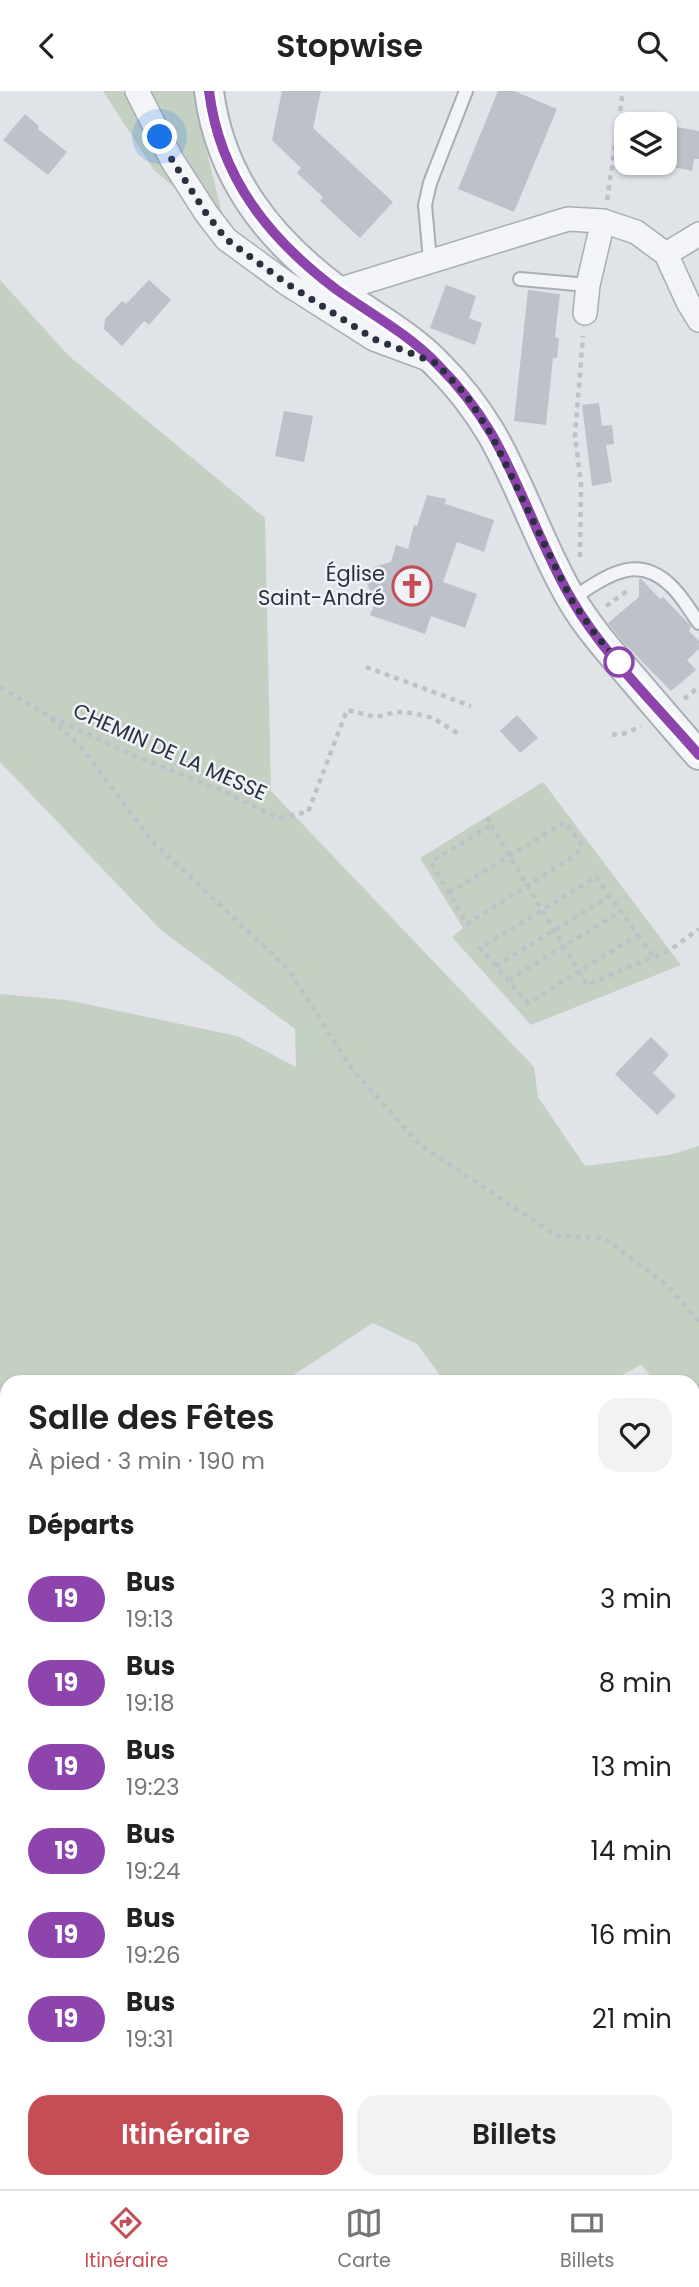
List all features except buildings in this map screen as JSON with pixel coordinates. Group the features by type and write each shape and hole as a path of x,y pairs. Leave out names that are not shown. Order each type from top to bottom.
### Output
{"street":[{"path":"137,91 172,160 226,239 286,283 374,339 436,363"},
{"path":"209,91 222,146 242,190 258,215 289,250 436,363 466,395 491,434 571,599 595,634 699,755"},
{"path":"338,290 568,219 603,221 636,232 666,254 699,320"},
{"path":"585,313 588,285 603,221"},
{"path":"666,254 699,233"}],"lane":[{"path":"430,260 425,205 430,183 466,91"},
{"path":"520,279 588,285"},
{"path":"571,599 610,575 632,568 650,571 670,585 699,623"}],"path":[{"path":"603,221 623,91"},
{"path":"580,559 581,484 575,436 585,313"},
{"path":"366,667 471,706"},
{"path":"0,687 47,715 84,750 153,842 288,968 352,1069 419,1144 557,1236 604,1238 668,1286 699,1322"},
{"path":"682,700 699,687"},
{"name":"CHEMIN DE LA MESSE","path":"47,715 278,818 308,812 347,710 376,717 396,712 413,713 433,718 459,734"},
{"path":"486,817 587,985 670,950 699,929"},
{"path":"449,893 565,821 581,843 577,854 467,924 449,893 431,862 491,825"},
{"path":"638,935 528,1003 481,948 596,877 654,957"},
{"path":"496,966 610,896"},
{"path":"509,980 621,911"}],"green space":[{"path":"103,91 201,91 201,129 227,233 154,170"},
{"path":"0,280 69,356 265,518 271,791 534,1067 538,1097 585,1166 669,1155 699,1146 699,1375 650,1375 641,1365 622,1375 440,1375 417,1344 373,1323 293,1375 0,1375 0,994 67,1000 237,1036 296,1067 295,1029 162,931 0,762"},
{"path":"543,782 681,965 531,1025 452,937 463,928 420,858"}],"bus line":[{"name":"19","path":"209,91 222,146 242,190 258,215 289,250 436,363 466,395 491,434 525,500 571,599 595,634 699,755"}],"place":[{"name":"Église Saint-André","path":"412,586"}],"route":[{"path":"160,137 206,213 226,239 241,252 374,339 436,363 466,395 491,434 525,500 571,599 595,634 619,662"}]}
